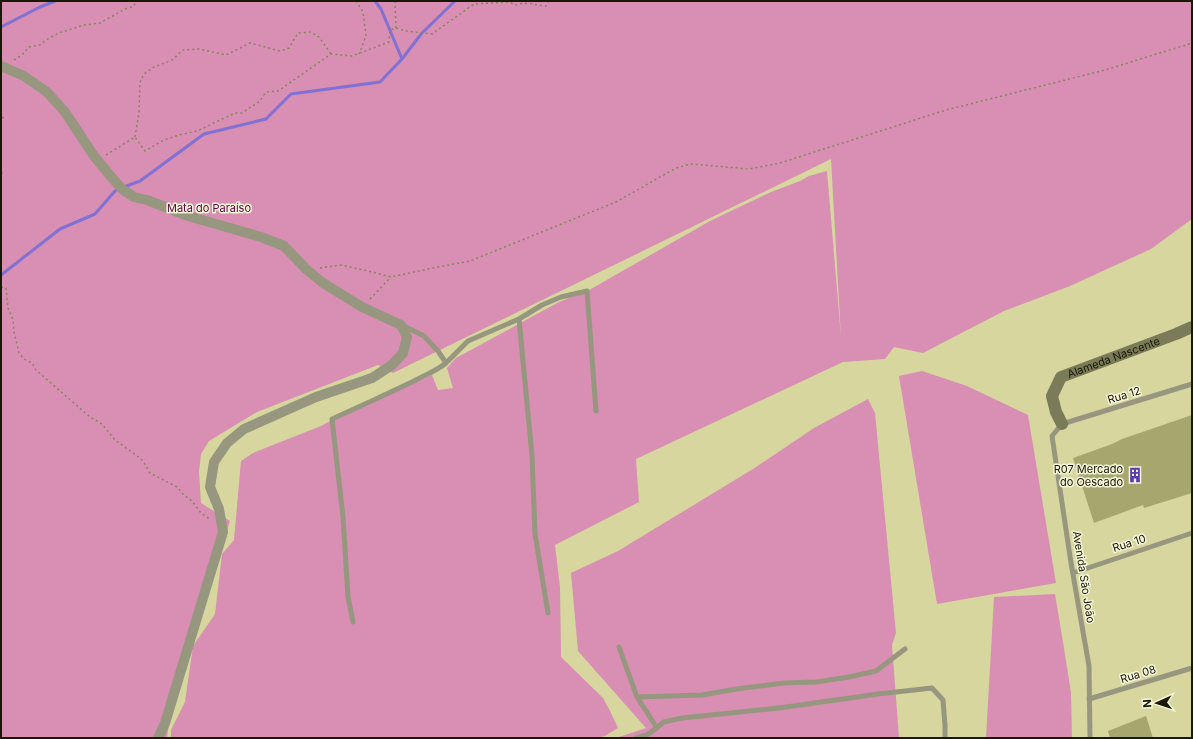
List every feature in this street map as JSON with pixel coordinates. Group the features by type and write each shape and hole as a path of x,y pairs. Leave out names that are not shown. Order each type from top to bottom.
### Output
{"street":[{"path":"2,66 24,76 47,92 65,112 98,160 121,188 134,197 147,200 188,216 261,237 284,246 306,270 323,283 362,307 401,325 407,337 403,353 392,365 372,378 316,397 244,429 227,443 214,462 210,486 219,509 223,532 217,556 158,738"},
{"name":"Alameda Nascente","path":"1062,424 1056,412 1052,396 1061,377 1192,327"}],"lane":[{"path":"352,622 348,597 343,517 332,419 437,370 468,341 519,319 542,305 562,296 587,291 596,411"},
{"path":"519,319 532,456 535,534 548,613"},
{"path":"401,325 424,336 446,362"},
{"name":"Rua 12","path":"1062,424 1192,384"},
{"name":"Avenida São João","path":"1062,424 1052,436 1089,666 1090,738"},
{"name":"Rua 10","path":"1073,573 1192,533"},
{"path":"619,647 637,697 657,728"},
{"path":"637,697 702,695 736,688 784,683 816,682 849,677 876,671 905,649"},
{"name":"Rua 08","path":"1089,699 1192,668"},
{"path":"636,738 647,735 664,722 682,718 780,708 932,688 943,700 946,725 945,738"}],"path":[{"path":"2,66 22,55 29,47 40,45 59,33 84,25 100,23 125,9 134,6 136,1"},
{"path":"356,1 363,12 366,36 359,54"},
{"path":"395,1 396,28"},
{"path":"331,54 319,37 310,32 298,33 289,48 280,51 250,43 226,55 199,49 183,50 172,60 154,67 144,74 140,82 139,112 135,137 145,151 164,140 197,131 235,113 242,113 260,101 266,92 278,91 331,54 352,56 389,42 390,30 396,28 432,34 474,4 509,2 515,5 524,3 546,6 548,1"},
{"path":"362,307 391,278 428,268 470,261 616,202 676,168 690,164 749,169 780,163 946,110 1105,70 1192,43"},
{"path":"1,112 3,118 1,122"},
{"path":"98,160 135,137"},
{"path":"1,167 1,177"},
{"path":"306,270 341,265 391,278"},
{"path":"1,287 6,288 8,308 13,320 17,346 19,353 24,359 32,363 36,370 86,413 102,424 115,440 143,461 150,473 177,486 184,495 192,501 201,513 213,520 221,522"}],"green space":[{"name":"Mata do Paraíso","path":"1,1 1192,1 1192,219 1151,249 1070,286 1004,311 923,353 894,347 885,359 843,362 636,459 639,502 555,545 560,587 561,657 603,698 618,728 605,736 595,738 171,738 171,730 185,702 193,646 215,614 222,554 234,540 241,461 253,453 321,426 343,414 432,375 438,390 453,388 447,368 456,358 559,302 591,289 710,221 771,192 809,176 827,171 841,337 831,159 393,373 378,365 257,412 209,441 201,454 199,472 201,503 230,521 168,730 167,738 1,738"},
{"path":"922,371 967,386 1028,415 1056,583 937,604 899,376"},
{"path":"868,399 875,413 896,633 892,645 899,738 616,738 646,728 578,651 571,573 618,551 753,469 814,428"},
{"path":"1055,594 1071,693 1072,738 986,738 994,597"}],"building":[{"name":"R07 Mercado do Oescado","path":"1192,415 1192,493 1144,508 1143,505 1094,523 1073,458 1122,439"},
{"path":"1146,716 1153,738 1110,738 1108,731"}],"waterway":[{"path":"1,27 55,1"},
{"path":"375,1 381,9 402,59"},
{"path":"124,187 140,181 204,134 266,119 291,94 380,82 402,59 422,33 455,1"},
{"path":"1,275 60,229 95,214 115,191 119,189"}],"place":[{"name":"R07 Mercado do Oescado","path":"1135,475"}]}
